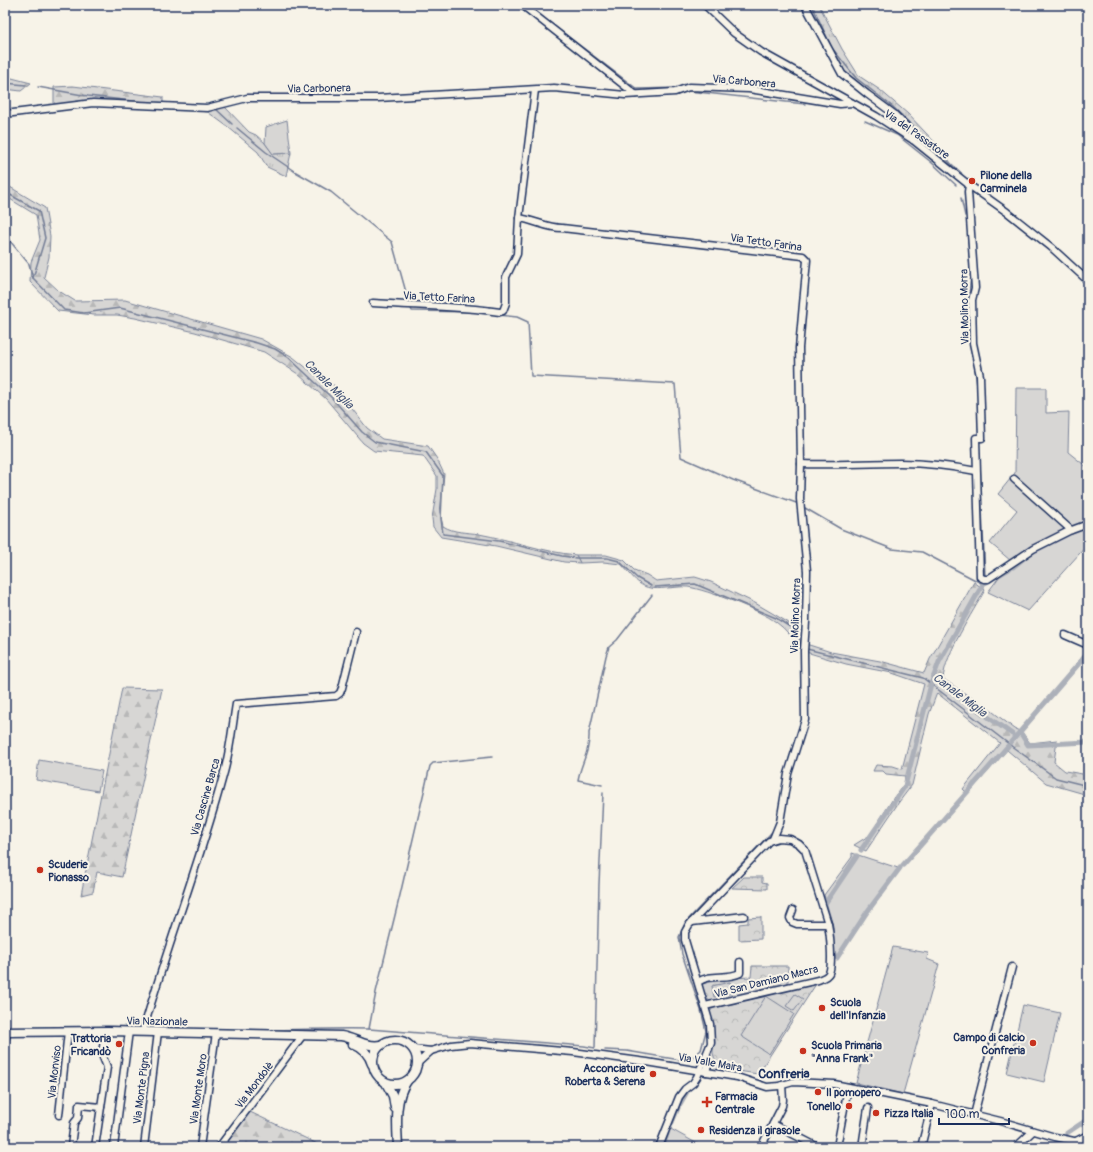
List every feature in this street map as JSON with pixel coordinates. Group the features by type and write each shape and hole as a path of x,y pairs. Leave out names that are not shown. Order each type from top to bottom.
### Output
{"main road":[{"name":"Via Nazionale","path":"6,1032 129,1031 306,1035"},
{"path":"306,1035 349,1037 372,1046 381,1045"},
{"path":"334,1036 358,1046 370,1056 374,1070 381,1080 386,1083 393,1084 400,1084 407,1081"},
{"path":"374,1070 373,1057 376,1050 387,1042 394,1040 408,1044 416,1055 416,1069 411,1078 402,1088 397,1127"},
{"path":"386,1083 393,1096 398,1147"}],"street":[{"path":"522,5 635,94"},
{"name":"Via del Passatore","path":"705,5 734,34 761,52 876,116 913,140 969,185 1040,238 1088,281"},
{"path":"805,5 842,74 894,114 911,131 913,140"},
{"name":"Via Carbonera","path":"5,114 93,104 208,108 247,98 378,98 554,88 609,94 675,92 689,87 749,89 840,104 852,104"},
{"name":"Via Tetto Farina","path":"373,303 476,308 500,312 503,311 506,303 506,277 516,254 535,90"},
{"name":"Via Molino Morra","path":"969,185 968,192 975,288 972,300 973,343 980,376 982,438 976,438 980,575 982,578 988,579 1032,549 1071,530"},
{"name":"Via Tetto Farina","path":"519,218 531,220 550,227 730,247 806,258 807,263 799,348 801,464"},
{"path":"801,464 929,464 976,471"},
{"name":"Via Molino Morra","path":"659,1147 679,1097 685,1089 693,1083 707,1056 711,1043 710,1024 685,940 685,932 703,910 769,841 773,839 780,822 788,774 805,720 804,651 807,571 800,499 801,464"},
{"path":"1014,479 1071,530 1088,524"},
{"name":"Via Cascine Barca","path":"143,1032 224,775 236,704 336,696 340,693 342,688 356,632"},
{"path":"1065,636 1088,645"},
{"name":"Via San Damiano Macra","path":"705,1006 824,978 828,974 830,968 830,934 805,850 799,844 790,839 773,839"},
{"path":"703,910 714,918"},
{"path":"793,910 790,918 792,922 797,924 828,924"},
{"path":"692,922 707,921 714,918 744,916"},
{"path":"698,982 708,977 735,976 740,973 740,962"},
{"path":"974,1115 1012,967"},
{"name":"Via Monviso","path":"59,1115 68,1031"},
{"path":"95,1147 107,1067 102,1055 105,1031"},
{"path":"114,1147 129,1031"},
{"path":"5,1042 6,1032"},
{"name":"Via Monte Pigna","path":"144,1147 158,1032"},
{"name":"Via Monte Moro","path":"200,1147 216,1033"},
{"name":"Via Mondolè","path":"219,1147 306,1035"},
{"name":"Via Valle Maira","path":"413,1049 431,1051 451,1045 470,1043 592,1054 737,1076 767,1087 797,1081 822,1083 932,1104 1055,1137 1088,1144"},
{"name":"Via Valle Maira","path":"416,1069 418,1062 431,1051"},
{"name":"Via Molino Morra","path":"706,1072 708,1065 707,1056"},
{"path":"761,1147 782,1106 782,1085"},
{"path":"837,1147 848,1087"},
{"path":"921,1147 932,1104"},
{"path":"72,1147 74,1123 78,1118 79,1105 101,1107"},
{"path":"862,1147 868,1108"},
{"path":"773,1124 818,1147"},
{"path":"1016,1147 1025,1129"},
{"path":"1016,1147 1033,1131"},
{"path":"1076,1141 1088,1135"}],"green space":[{"path":"808,5 819,5 842,49 859,76 880,90 908,114 941,149 951,163 962,173 961,175 931,150 893,110 842,69"},
{"path":"5,77 31,83 21,91 5,89"},
{"path":"73,86 163,97 163,104 54,106 54,87"},
{"path":"224,106 249,132 256,135 265,143 273,154 291,153 286,176 267,167 258,152 205,110"},
{"path":"287,120 291,153 273,154 265,143 266,127"},
{"path":"5,184 45,208 50,236 49,257 44,277 59,291 75,301 125,300 261,339 293,357 329,386 334,385 333,391 353,410 367,428 382,439 428,446 437,459 444,474 440,513 443,526 456,531 479,534 576,555 580,563 564,562 496,546 441,537 433,527 432,518 437,489 437,476 423,456 374,451 363,443 326,399 298,374 264,352 195,332 135,318 117,315 94,315 58,311 30,282 31,262 40,240 36,215 5,196"},
{"path":"1016,388 1046,388 1046,413 1069,412 1068,452 1088,468 1088,544 1028,611 988,592 1011,561 990,543 1017,510 998,494 1015,473"},
{"path":"576,555 606,555 624,560 634,570 647,575 656,581 695,577 711,582 755,603 789,623 802,643 801,648 780,625 746,606 708,592 688,587 650,588 640,584 621,564 603,562 580,563"},
{"path":"974,582 985,590 954,646 945,669 943,679 993,712 1015,729 1022,732 1030,743 1057,740 1054,762 1065,771 1088,775 1088,795 1046,783 1007,750 968,794 963,789 1000,743 937,693 929,714 912,785 899,802 894,797 904,784 905,776 886,774 883,771 873,771 876,765 893,766 902,769 924,684 892,673 846,664 806,652 806,644 831,652 880,661 924,673 930,659"},
{"path":"122,688 162,689 122,877 97,872 93,892 81,895"},
{"path":"39,760 102,771 98,791 36,780"},
{"path":"894,797 899,802 866,851 854,845 870,835"},
{"path":"852,853 898,868 834,960 833,926 824,895 852,857"},
{"path":"744,877 762,877 762,882 767,883 767,889 732,888"},
{"path":"761,917 761,939 739,940 739,924 748,923 748,918"},
{"path":"893,947 928,953 927,959 939,964 903,1094 856,1083"},
{"path":"752,966 788,966 788,983 711,1002 705,997 700,983 705,979 751,977"},
{"path":"730,982 732,993 714,997 712,986"},
{"path":"816,984 758,1074 717,1068 713,1053 713,1031 710,1012 713,1008"},
{"path":"795,994 803,999 794,1011 786,1006"},
{"path":"766,996 794,1014 769,1054 741,1036"},
{"name":"Campo di calcio Confreria","path":"1023,1005 1060,1013 1044,1082 1007,1073"},
{"path":"250,1112 324,1147 223,1147"},
{"path":"669,1128 703,1147 662,1147"}],"waterway":[{"path":"812,5 832,48 856,78 893,107 960,173"},
{"path":"549,22 637,89 678,88"},
{"path":"5,83 26,85"},
{"path":"38,87 88,96 142,102"},
{"path":"688,91 805,104"},
{"path":"216,109 232,124"},
{"path":"865,121 897,135 931,162 956,185"},
{"path":"237,128 266,152 294,171 331,192 392,242 409,303"},
{"name":"Canale Miglia","path":"5,192 39,211 45,238 33,278 64,310 84,313 120,308 275,349 288,357 332,398 362,432 375,442 426,452 443,476 441,519 443,534 499,541 562,556 576,558 607,558 619,561 637,578 651,586"},
{"path":"961,198 965,216"},
{"path":"966,200 970,268"},
{"path":"5,235 29,264 33,278"},
{"path":"970,337 969,293 971,277"},
{"path":"410,306 412,311 479,312 491,314"},
{"path":"499,315 517,317 528,322 531,376 675,384 681,457 733,480 799,504"},
{"path":"975,368 978,396"},
{"path":"979,440 985,576"},
{"path":"797,485 797,503"},
{"path":"805,508 841,529 892,549 922,552 983,584"},
{"path":"1013,567 1024,558"},
{"path":"861,850 905,786 931,684 939,662 983,584 1009,569"},
{"name":"Canale Miglia","path":"655,587 695,584 776,618 790,627 801,645"},
{"path":"602,785 578,780 587,752 589,733 606,656 609,647 617,640 652,595"},
{"name":"Canale Miglia","path":"807,649 923,678 1014,748 1056,778 1088,786"},
{"path":"1011,742 1088,653"},
{"path":"934,676 936,680 1012,734"},
{"path":"1020,732 1028,745 1088,742"},
{"path":"903,865 1008,746"},
{"path":"369,1029 376,992 430,766 433,763 492,757"},
{"path":"265,1030 369,1029 595,1048 603,793"},
{"path":"605,1050 627,1051 680,1060 690,1059 701,1050 706,1031 701,1010 682,954 679,937 685,923 772,832"},
{"path":"826,902 857,856"},
{"path":"837,958 867,912 900,868"},
{"path":"46,1028 92,1027"},
{"path":"680,1104 688,1090"},
{"path":"670,1127 678,1108"},
{"path":"1067,1133 1088,1119"},
{"path":"663,1147 667,1134"}],"place":[{"name":"Pilone della Carminela","path":"972,181"},
{"name":"Scuderie Pionasso","path":"40,870"},
{"name":"Scuola dell'Infanzia","path":"822,1008"},
{"name":"Campo di calcio Confreria","path":"1033,1043"},
{"name":"Trattoria Fricandò","path":"119,1044"},
{"name":"Scuola Primaria \"Anna Frank\"","path":"803,1051"},
{"name":"Acconciature Roberta & Serena","path":"653,1074"},
{"name":"Il pomopero","path":"818,1092"},
{"name":"Farmacia Centrale","path":"707,1102"},
{"name":"Tonello","path":"849,1106"},
{"name":"Pizza Italia","path":"876,1113"},
{"name":"Residenza il girasole","path":"701,1130"}],"district":[{"name":"Confreria","path":"784,1073"}]}
